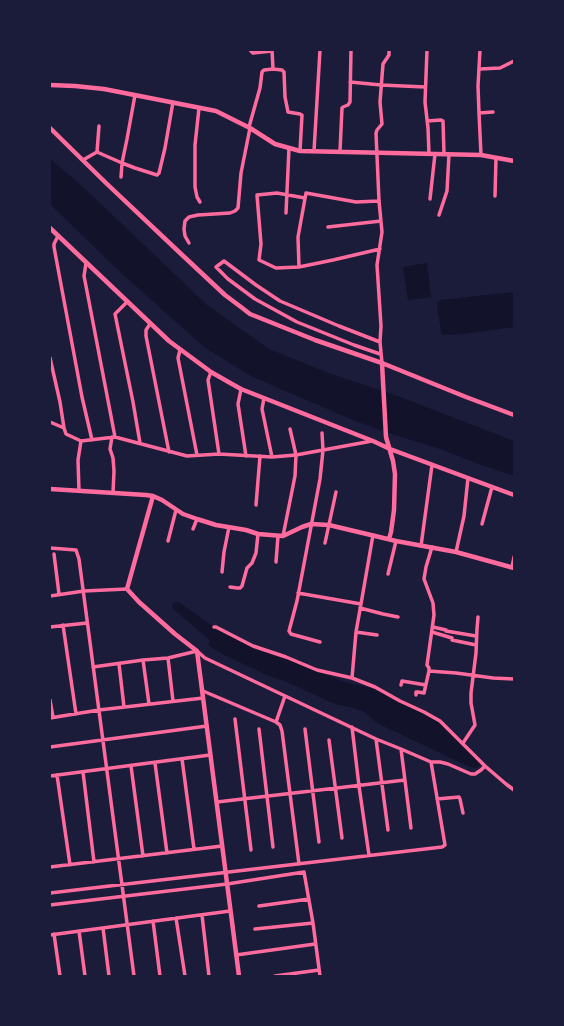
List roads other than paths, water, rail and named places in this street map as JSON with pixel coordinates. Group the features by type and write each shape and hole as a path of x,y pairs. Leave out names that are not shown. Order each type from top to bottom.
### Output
{"street":[{"path":"250,50 253,53 272,50 274,69"},
{"path":"314,151 320,50"},
{"path":"340,151 342,108 350,102 351,50"},
{"path":"389,539 392,532 396,486 394,467 386,437 382,363 380,354 381,326 377,265 382,232 376,133 382,124 380,110 383,64 389,55 390,50"},
{"path":"427,50 425,102 432,154 430,199"},
{"path":"480,50 478,86 481,155"},
{"path":"480,69 500,68 514,61"},
{"path":"189,243 185,236 184,228 185,220 189,217 230,213 238,208 241,173 249,128 260,88 262,72 264,70 274,69 282,70 284,72 288,112 301,114 303,117 300,151"},
{"path":"350,82 425,87"},
{"path":"50,85 88,87 216,111 249,128 275,144 300,151 481,155 514,161"},
{"path":"121,177 122,163 134,95"},
{"path":"97,152 122,163 158,175 165,148 173,102"},
{"path":"199,108 195,145 195,187 200,202"},
{"path":"479,113 493,112"},
{"path":"427,121 443,121 447,154 447,191 439,215"},
{"path":"97,152 99,126"},
{"path":"50,128 225,295 250,314 315,340 382,363 514,415"},
{"path":"286,213 289,148"},
{"path":"83,160 97,152"},
{"path":"495,196 496,158"},
{"path":"299,266 298,237 305,193 307,192 356,202 379,201"},
{"path":"305,198 272,193 257,195 261,244 259,260 274,267 312,265 380,249"},
{"path":"328,227 381,221"},
{"path":"50,228 150,324 180,350 211,372 241,389 390,449 514,495"},
{"path":"58,236 54,247 92,440"},
{"path":"380,342 280,300 256,285 224,260 216,267 228,279 255,299 297,322 380,354"},
{"path":"86,263 84,276 114,437 110,449 113,455 113,493"},
{"path":"126,301 115,314 140,443"},
{"path":"150,324 146,330 146,336 169,452"},
{"path":"180,350 178,358 197,455"},
{"path":"50,358 66,434 81,441 114,437 187,456 219,454 272,457 296,455 373,441"},
{"path":"211,372 208,380 219,454"},
{"path":"241,389 238,404 246,456"},
{"path":"264,398 262,409 272,457"},
{"path":"50,422 64,428"},
{"path":"276,562 280,536 293,487 296,455 290,429"},
{"path":"320,642 291,634 289,631 298,593 320,479 323,450 322,433"},
{"path":"79,491 78,460 81,441"},
{"path":"256,505 260,456"},
{"path":"421,546 432,465"},
{"path":"456,552 464,516 468,478"},
{"path":"482,524 492,486"},
{"path":"50,489 153,496 162,500 176,510 197,519 258,534 280,536 311,524 329,525 396,541 456,552 513,567 514,557"},
{"path":"325,543 336,492"},
{"path":"128,588 153,496"},
{"path":"168,541 176,510"},
{"path":"194,529 197,519"},
{"path":"222,572 229,527"},
{"path":"230,587 240,588 242,586 247,568 252,562 256,553 258,534"},
{"path":"352,678 356,632 372,535"},
{"path":"388,574 396,541"},
{"path":"416,695 416,692 424,693 429,671 427,665 434,608 424,579 432,547"},
{"path":"50,548 76,550 79,559 134,976"},
{"path":"54,554 59,594"},
{"path":"50,596 84,591 128,588"},
{"path":"128,588 140,602 175,634 205,658 376,739 431,762 448,764 470,774 475,774 485,766"},
{"path":"298,593 361,606 383,614 398,617"},
{"path":"463,743 475,725 471,703 471,693 474,675 478,617"},
{"path":"50,627 87,622"},
{"path":"63,625 76,714"},
{"path":"214,627 253,646 317,670 352,678 375,686 400,701 433,716 463,743 485,766 514,790"},
{"path":"432,627 476,636"},
{"path":"356,632 377,635"},
{"path":"432,632 452,638 452,640 476,645"},
{"path":"93,667 168,658 198,651"},
{"path":"198,651 206,726 239,976"},
{"path":"168,658 173,702"},
{"path":"143,660 149,704"},
{"path":"119,664 124,707"},
{"path":"429,671 514,679"},
{"path":"401,684 402,682 426,685"},
{"path":"202,691 280,725 299,864"},
{"path":"276,722 286,696"},
{"path":"50,700 51,717 203,698"},
{"path":"235,718 251,850"},
{"path":"50,747 206,726"},
{"path":"352,727 369,855"},
{"path":"259,729 273,847"},
{"path":"305,729 319,842"},
{"path":"376,739 388,830"},
{"path":"329,740 342,838"},
{"path":"401,749 412,828"},
{"path":"50,776 210,755"},
{"path":"182,759 194,849"},
{"path":"155,762 167,853"},
{"path":"50,894 122,884 226,873 444,846 431,762"},
{"path":"131,766 143,856"},
{"path":"83,772 94,862"},
{"path":"57,775 70,865"},
{"path":"217,802 405,780"},
{"path":"437,799 459,797 463,813"},
{"path":"50,867 222,846"},
{"path":"50,905 227,884 304,872 320,976"},
{"path":"259,906 309,900"},
{"path":"60,976 52,935 230,911"},
{"path":"202,915 210,976"},
{"path":"176,918 185,976"},
{"path":"153,921 160,976"},
{"path":"255,929 313,923"},
{"path":"102,928 109,976"},
{"path":"79,931 85,976"},
{"path":"236,955 316,944"},
{"path":"275,976 319,970"}]}
